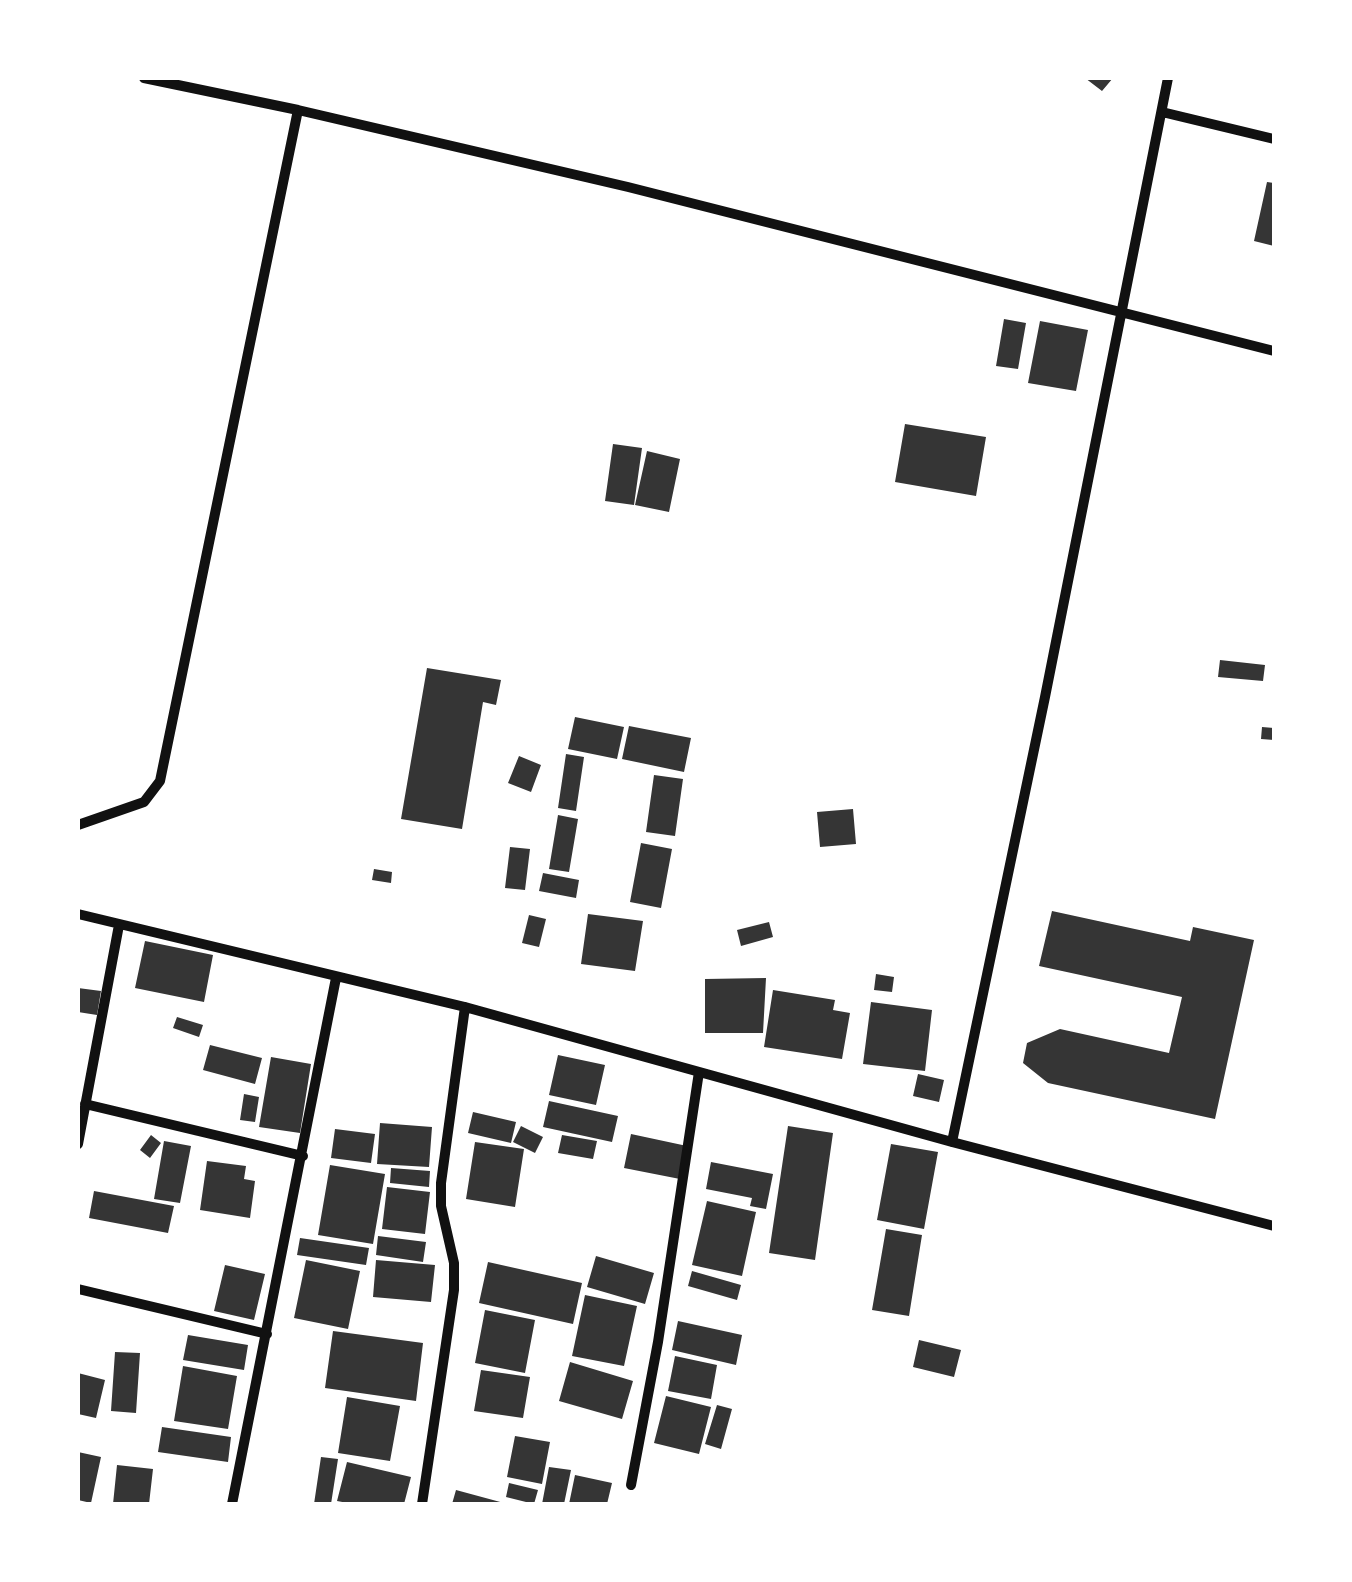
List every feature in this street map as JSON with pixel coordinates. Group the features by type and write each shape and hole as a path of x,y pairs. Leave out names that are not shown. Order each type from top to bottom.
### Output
{"street":[{"path":"144,78 628,187 1274,352"},
{"path":"952,1142 1124,312 1168,78"},
{"path":"78,825 144,802 160,781 298,110"},
{"path":"1162,112 1274,139"},
{"path":"78,914 465,1007 952,1142 1274,1226"},
{"path":"78,1144 119,925"},
{"path":"232,1504 336,978"},
{"path":"422,1504 454,1290 454,1263 440,1183 465,1007"},
{"path":"632,1484 699,1072"},
{"path":"86,1104 303,1156"},
{"path":"78,1288 267,1334"}],"building":[{"path":"1085,78 1113,78 1102,91"},
{"path":"1267,182 1274,183 1274,246 1254,241"},
{"path":"1004,319 1026,323 1018,369 996,366"},
{"path":"1040,321 1088,330 1076,391 1028,383"},
{"path":"905,424 986,437 976,496 895,482"},
{"path":"613,444 642,448 634,505 605,501"},
{"path":"647,451 680,459 669,512 635,505"},
{"path":"1220,660 1265,665 1263,681 1218,677"},
{"path":"427,668 501,680 496,705 483,702 462,829 401,819"},
{"path":"575,717 624,727 617,759 568,749"},
{"path":"629,726 691,738 684,772 622,759"},
{"path":"1262,727 1274,728 1274,740 1261,739"},
{"path":"566,754 584,757 576,811 558,808"},
{"path":"519,756 541,765 531,792 508,783"},
{"path":"654,775 683,779 675,836 646,832"},
{"path":"853,809 856,844 820,847 817,812"},
{"path":"558,815 578,819 569,872 549,869"},
{"path":"641,843 672,849 661,908 630,902"},
{"path":"510,847 530,849 525,890 505,888"},
{"path":"374,869 392,872 391,883 372,880"},
{"path":"543,873 579,880 576,898 539,891"},
{"path":"1052,911 1190,941 1193,927 1254,940 1215,1119 1048,1083 1023,1063 1027,1043 1060,1029 1169,1053 1182,997 1039,966"},
{"path":"588,914 643,921 635,971 581,964"},
{"path":"529,915 546,919 539,947 522,943"},
{"path":"769,922 773,937 741,946 737,930"},
{"path":"145,941 213,955 204,1002 135,988"},
{"path":"876,974 894,977 892,992 874,990"},
{"path":"766,978 763,1033 705,1033 705,979"},
{"path":"78,988 101,991 97,1015 78,1012"},
{"path":"773,990 835,1000 833,1010 850,1013 842,1059 764,1047"},
{"path":"871,1002 932,1010 925,1071 863,1064"},
{"path":"177,1017 203,1025 199,1037 173,1028"},
{"path":"210,1045 262,1058 255,1084 203,1070"},
{"path":"558,1055 605,1065 596,1105 549,1095"},
{"path":"271,1057 311,1064 300,1133 259,1127"},
{"path":"918,1074 944,1080 939,1102 913,1096"},
{"path":"244,1094 259,1097 255,1122 240,1120"},
{"path":"549,1101 618,1116 612,1142 543,1127"},
{"path":"473,1112 516,1122 511,1143 468,1133"},
{"path":"380,1123 432,1127 429,1167 377,1164"},
{"path":"521,1126 543,1137 535,1153 513,1142"},
{"path":"788,1126 833,1133 815,1260 769,1253"},
{"path":"335,1129 375,1134 371,1163 331,1158"},
{"path":"631,1134 687,1146 680,1179 624,1168"},
{"path":"151,1135 161,1143 150,1158 140,1150"},
{"path":"562,1135 597,1141 593,1159 558,1153"},
{"path":"164,1141 191,1146 180,1203 154,1199"},
{"path":"475,1142 524,1149 515,1207 466,1199"},
{"path":"891,1144 938,1152 924,1229 877,1220"},
{"path":"207,1161 246,1166 244,1179 255,1181 250,1218 200,1210"},
{"path":"711,1162 773,1174 766,1209 750,1206 752,1198 706,1189"},
{"path":"330,1165 385,1174 373,1244 318,1235"},
{"path":"391,1168 430,1171 429,1187 390,1183"},
{"path":"387,1187 430,1192 425,1234 382,1229"},
{"path":"94,1191 174,1206 168,1233 89,1218"},
{"path":"707,1201 756,1212 742,1276 692,1265"},
{"path":"886,1229 922,1235 909,1316 872,1310"},
{"path":"378,1236 426,1242 423,1262 376,1255"},
{"path":"300,1238 369,1248 366,1265 297,1255"},
{"path":"596,1256 654,1273 645,1304 587,1287"},
{"path":"306,1260 360,1271 348,1329 294,1318"},
{"path":"376,1260 435,1265 431,1302 373,1297"},
{"path":"488,1262 582,1283 573,1324 479,1303"},
{"path":"225,1265 265,1274 254,1320 214,1311"},
{"path":"692,1271 741,1285 737,1300 688,1286"},
{"path":"585,1295 637,1306 624,1366 572,1356"},
{"path":"485,1310 535,1320 525,1373 475,1363"},
{"path":"678,1321 742,1335 736,1365 672,1350"},
{"path":"333,1331 423,1343 416,1401 325,1388"},
{"path":"188,1335 248,1345 244,1370 183,1360"},
{"path":"919,1340 961,1350 954,1377 913,1367"},
{"path":"115,1352 140,1353 136,1413 111,1411"},
{"path":"675,1356 717,1365 711,1399 668,1391"},
{"path":"570,1362 633,1381 622,1419 559,1401"},
{"path":"183,1366 237,1376 228,1429 174,1421"},
{"path":"481,1370 530,1377 523,1418 474,1411"},
{"path":"78,1373 105,1380 96,1418 78,1414"},
{"path":"666,1396 711,1407 699,1454 654,1443"},
{"path":"347,1397 400,1406 390,1461 338,1453"},
{"path":"717,1405 732,1409 721,1449 705,1444"},
{"path":"162,1427 231,1437 228,1462 158,1452"},
{"path":"515,1436 550,1442 542,1484 507,1477"},
{"path":"78,1452 101,1457 91,1503 78,1500"},
{"path":"321,1457 338,1459 331,1504 314,1504"},
{"path":"347,1462 411,1477 404,1504 337,1501"},
{"path":"117,1465 153,1469 149,1504 113,1504"},
{"path":"549,1467 571,1470 564,1504 542,1504"},
{"path":"575,1475 612,1483 607,1504 569,1504"},
{"path":"509,1483 538,1490 534,1504 506,1497"},
{"path":"456,1490 504,1503 452,1504"}]}
